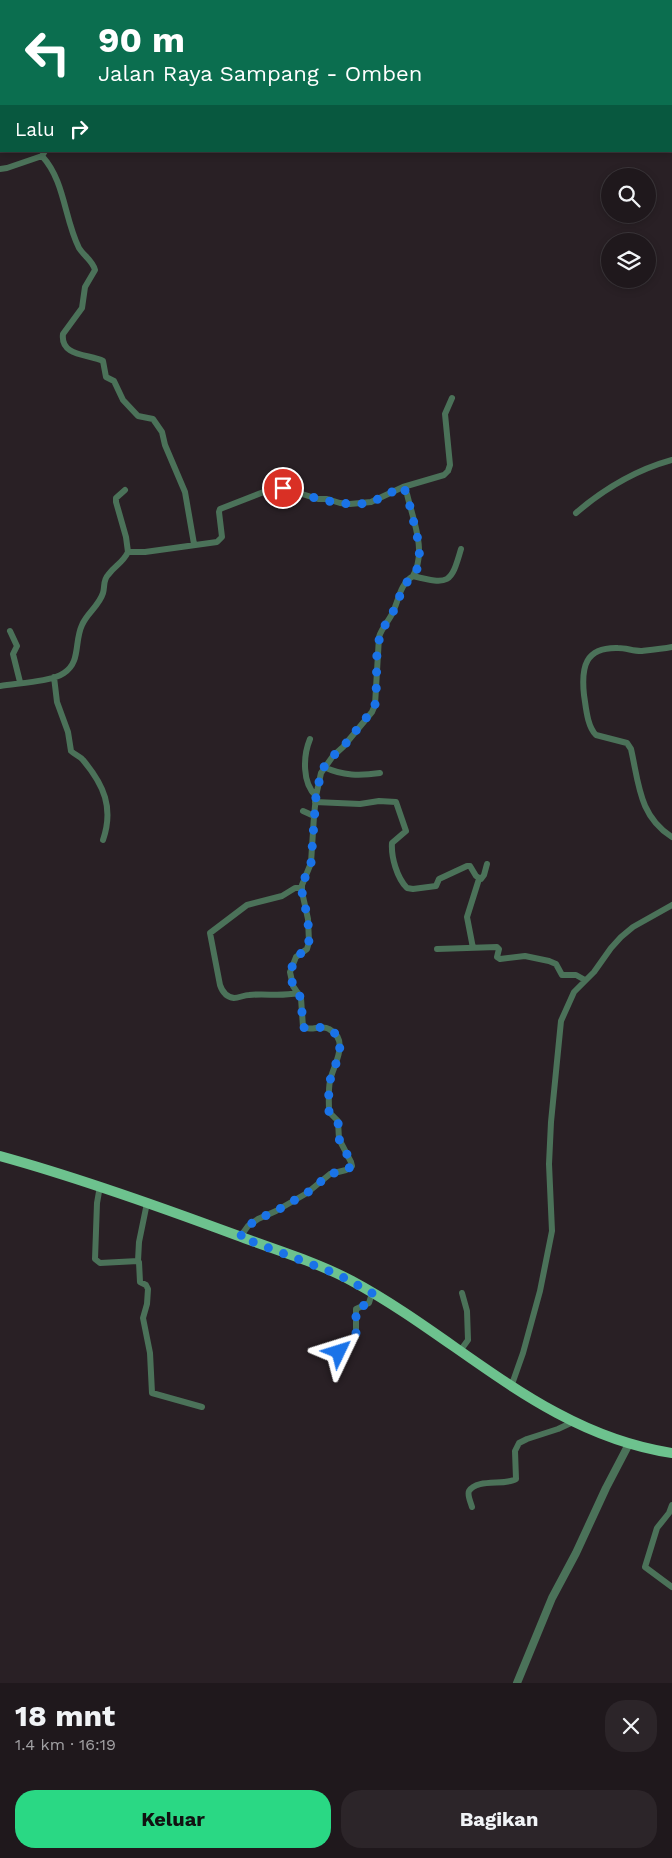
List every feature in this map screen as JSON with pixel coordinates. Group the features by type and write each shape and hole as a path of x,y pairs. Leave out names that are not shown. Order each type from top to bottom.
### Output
{"main road":[{"path":"0,1156 100,1186 337,1274 372,1293 511,1387 573,1422 629,1444 672,1453"}],"street":[{"path":"0,169 44,153 56,175 79,247 93,264 95,270 85,287 82,308 63,334 64,342 69,350 77,355 103,361 106,377 114,382 123,400 138,416 149,417 157,422 162,432 164,445 184,492 194,544"},
{"path":"128,552 145,552 194,544 214,543 221,539 222,533 219,510 274,488 283,488 318,500 327,499 350,504 371,502 403,487 444,475 450,465 445,414 452,398"},
{"path":"576,513 608,488 646,468 672,460"},
{"path":"240,1237 248,1226 258,1219 307,1193 330,1174 346,1170 352,1166 339,1139 338,1121 329,1112 329,1083 338,1061 338,1040 332,1031 325,1027 307,1029 303,1027 301,998 292,983 292,966 296,957 308,947 309,942 308,920 302,888 311,863 314,816 321,773 374,708 376,701 379,637 393,612 404,586 413,576 419,564 418,540 407,494 403,487"},
{"path":"0,686 54,677 65,672 74,663 77,639 82,624 96,607 103,593 104,580 123,561 128,552 116,502 116,498 125,490"},
{"path":"413,576 436,581 450,578 454,572 461,549"},
{"path":"10,631 17,646 13,654 20,682"},
{"path":"672,647 640,651 618,648 604,649 588,658 582,680 588,716 593,732 596,735 627,743 631,749 642,803 661,828 672,837"},
{"path":"54,677 57,702 68,732 71,751 83,760 105,793 107,826 103,840"},
{"path":"310,739 306,754 306,776 309,788 316,799"},
{"path":"324,767 347,775 380,773"},
{"path":"316,799 360,804 379,801 396,802 406,831 392,843 393,857 407,888 436,886 439,879 466,866 470,866 479,879"},
{"path":"303,811 314,816"},
{"path":"473,948 468,914 479,879 484,875 487,864"},
{"path":"298,993 276,996 249,995 235,998 226,995 220,985 210,934 247,904 282,896 296,888 302,888"},
{"path":"511,1387 540,1290 552,1231 549,1164 558,1034 561,1021 570,998 594,972 611,948 627,932 672,905"},
{"path":"437,949 497,947 499,949 498,957 501,959 525,956 550,961 556,964 562,975 576,975 585,980"},
{"path":"100,1186 97,1203 96,1261 100,1263 138,1261"},
{"path":"147,1203 139,1242 138,1261 140,1282 146,1285 148,1289 148,1304 143,1318 150,1353 152,1392 155,1395 202,1407"},
{"path":"339,1352 342,1342 356,1337 356,1309 369,1303 372,1293"},
{"path":"460,1351 468,1340 467,1311 462,1293"},
{"path":"472,1507 468,1494 474,1487 491,1481 511,1482 516,1479 516,1451 519,1443 573,1422"},
{"path":"517,1683 552,1598 629,1444"},
{"path":"672,1505 657,1528 646,1567 672,1587"}],"route":[{"path":"283,488 318,500 327,499 350,504 371,502 403,487 407,494 420,556 417,569 404,586 393,612 379,637 376,701 374,708 321,773 316,796 311,863 302,885 308,920 309,945 307,949 296,957 290,972 293,986 301,998 302,1024 304,1029 325,1027 337,1036 339,1045 338,1061 329,1083 329,1112 339,1123 339,1139 352,1166 349,1169 330,1174 314,1189 258,1219 244,1230 240,1237 337,1274 372,1293 369,1303 356,1309 356,1337 342,1342 339,1352"}]}
